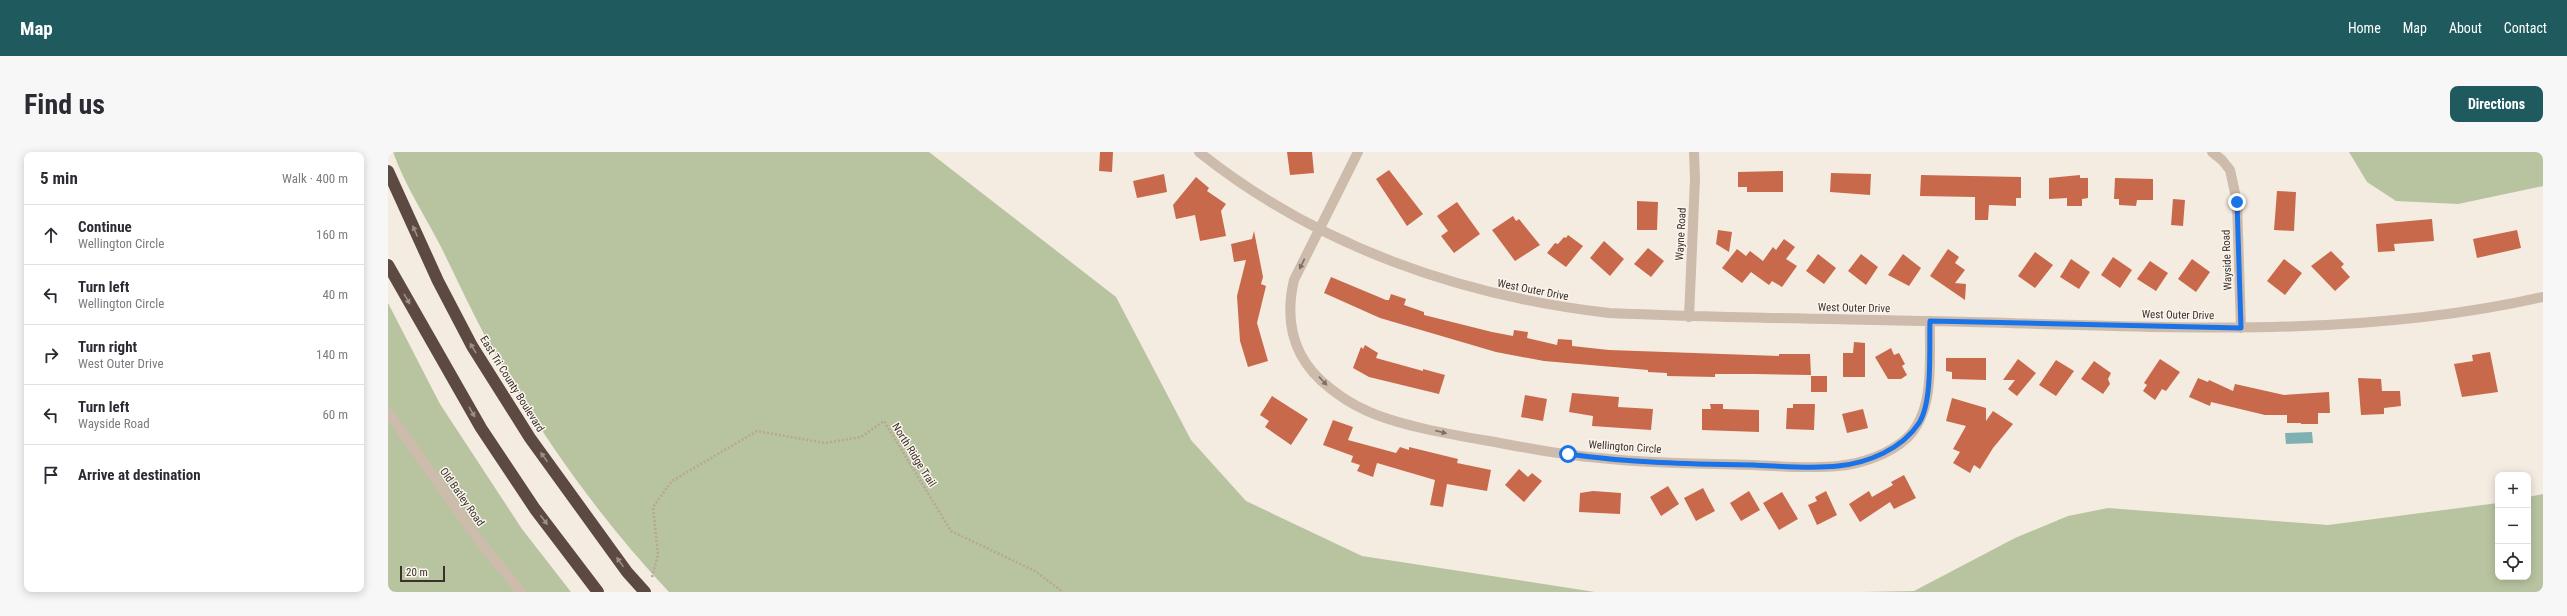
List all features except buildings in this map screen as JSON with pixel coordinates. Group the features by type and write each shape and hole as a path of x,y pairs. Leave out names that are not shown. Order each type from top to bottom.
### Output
{"highway":[{"name":"East Tri County Boulevard","path":"388,171 438,281 472,346 530,438 627,572 645,592"},
{"path":"388,265 481,428 535,509 598,592"}],"street":[{"name":"West Outer Drive","path":"1199,152 1261,196 1319,229 1395,264 1492,294 1554,307 1609,314 1689,317 2241,328 2383,323 2476,311 2543,298"},
{"name":"Wellington Circle","path":"1358,152 1294,280 1290,296 1290,320 1303,360 1329,388 1363,410 1388,418 1451,435 1568,454 1705,464 1838,466 1873,458 1907,438 1922,418 1927,399 1930,321"},
{"name":"Wayne Road","path":"1689,317 1695,179 1694,152"},
{"name":"Wayside Road","path":"2212,152 2222,160 2230,170 2237,202 2241,328"},
{"name":"Old Batley Road","path":"388,412 478,539 521,592"}],"path":[{"name":"North Ridge Trail","path":"652,577 658,555 653,508 672,481 757,430 825,443 861,437 884,421 952,531 1035,572 1063,592"}],"green space":[{"path":"393,152 929,152 1116,297 1191,440 1246,501 1362,556 1595,592 669,592 642,563 592,501 568,469 524,402 478,323 442,249 403,177"},
{"path":"2349,152 2543,152 2543,186 2458,204 2396,201 2367,182"},
{"path":"388,303 440,404 522,529 571,592 388,592"},
{"path":"2543,494 2543,592 1862,592 1914,591 2015,538 2068,516 2108,508 2328,525 2495,503 2495,580 2531,580 2531,496"}],"water":[{"path":"2312,432 2313,443 2286,444 2285,433"}],"route":[{"path":"1568,454 1590,458 1779,466 1838,466 1873,458 1895,447 1907,438 1922,418 1927,399 1930,321 2241,328 2237,202"}]}
